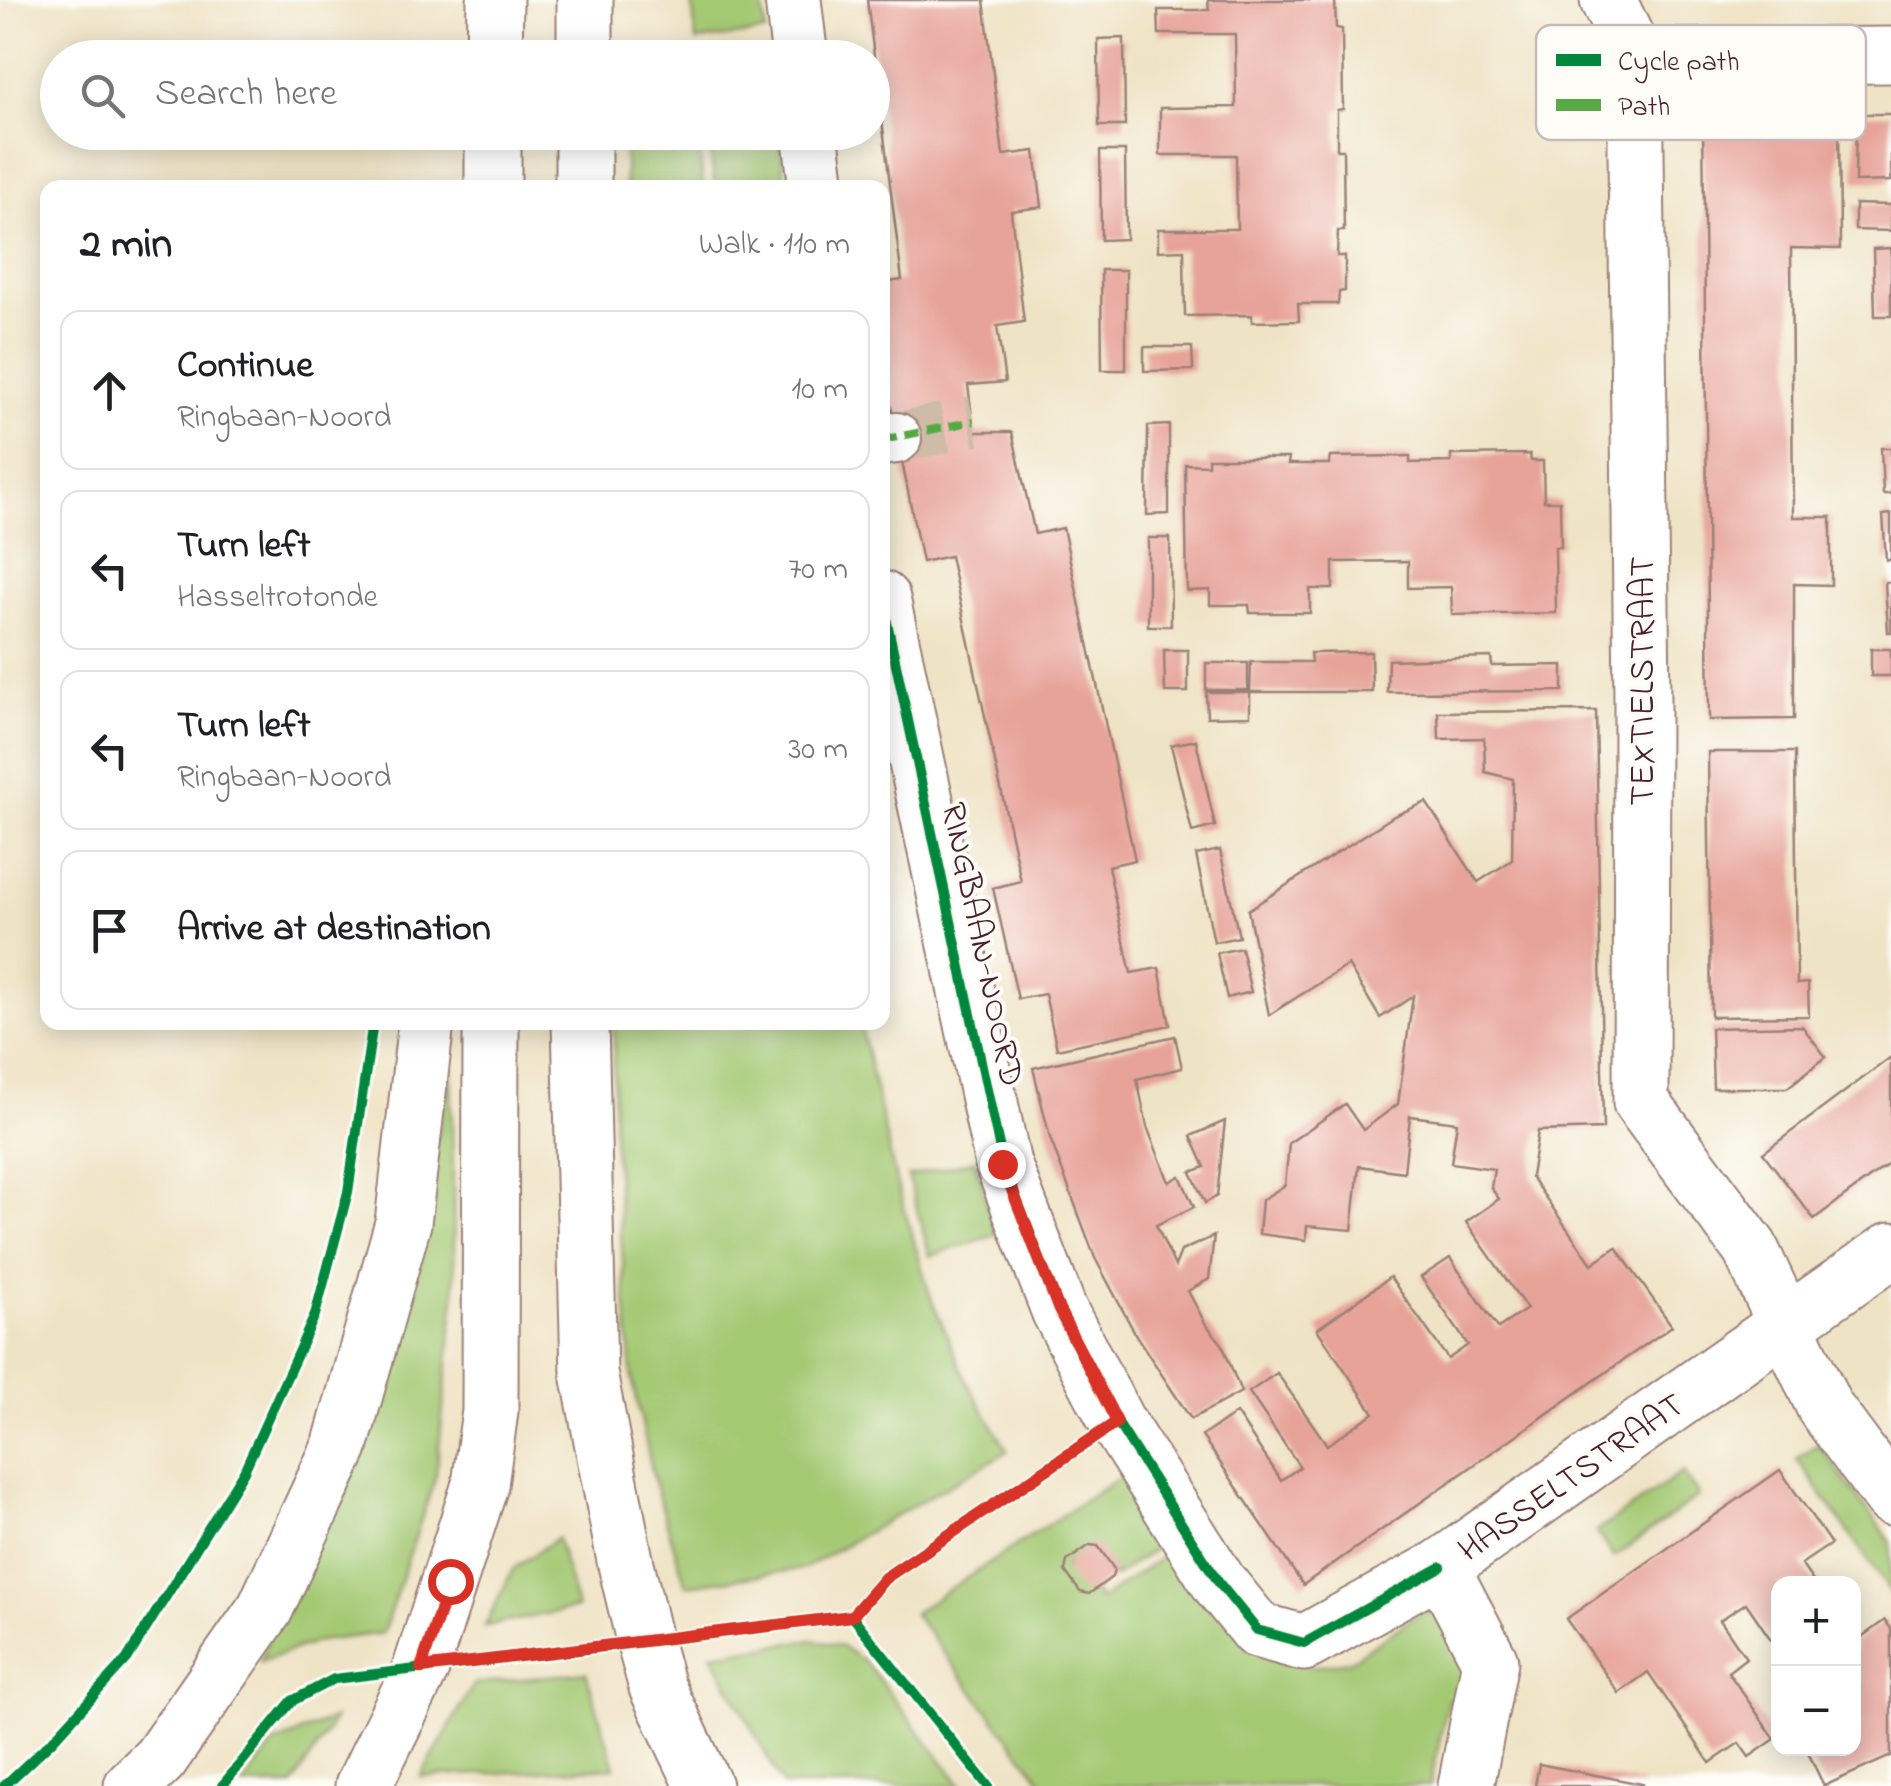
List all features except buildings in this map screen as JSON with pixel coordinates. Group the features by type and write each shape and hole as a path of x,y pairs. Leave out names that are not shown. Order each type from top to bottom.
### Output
{"street":[{"path":"494,40 495,0"},
{"path":"585,40 586,0"},
{"path":"793,0 798,40"},
{"name":"TEXTIELSTRAAT","path":"1608,0 1620,25"},
{"path":"1866,54 1891,54"},
{"name":"TEXTIELSTRAAT","path":"1636,140 1642,701 1640,1102 1750,1248 1825,1408 1891,1496"},
{"path":"492,180 493,150"},
{"path":"583,180 584,150"},
{"path":"812,150 816,180"},
{"name":"RINGBAAN-NOORD","path":"890,637 1002,1164 1059,1310 1117,1422 1219,1583 1257,1630 1304,1644 1441,1567"},
{"path":"132,1786 160,1759 265,1609 340,1446 403,1223 425,1030"},
{"path":"363,1786 421,1668 480,1486 490,1412 491,1030"},
{"path":"580,1030 590,1373 625,1560 648,1656 657,1687 704,1786"},
{"name":"HASSELTSTRAAT","path":"1466,1786 1490,1661 1441,1567 1891,1250"}],"green space":[{"path":"692,0 762,0 766,32 696,40"},
{"path":"625,150 699,150 702,180 625,180"},
{"path":"710,150 781,150 785,180 714,180"},
{"path":"614,1030 862,1030 896,1181 931,1298 967,1382 1008,1451 803,1569 686,1585 655,1485 632,1377 613,1133"},
{"path":"451,1068 455,1296 436,1475 383,1633 319,1641 260,1662 417,1239"},
{"path":"975,1160 996,1235 930,1256 908,1177"},
{"path":"1818,1444 1891,1542 1891,1593 1797,1459"},
{"path":"1683,1472 1699,1496 1614,1557 1596,1532"},
{"path":"1122,1476 1167,1540 1113,1578 1113,1569 1067,1561 1065,1570 1092,1589 1100,1600 1173,1549 1310,1667 1349,1661 1419,1614 1435,1612 1468,1671 1465,1702 1448,1700 1430,1786 1046,1786 913,1613"},
{"path":"557,1538 577,1608 485,1626 513,1569"},
{"path":"812,1640 841,1646 866,1663 962,1786 783,1786 712,1654"},
{"path":"586,1672 615,1767 421,1777 474,1684"},
{"path":"335,1718 293,1786 242,1786 274,1744"}],"tunnel":[{"path":"896,438 974,421"}],"marked path":[{"path":"890,438 974,421"}],"cycle path":[{"path":"890,636 1003,1164 1059,1310 1117,1422 1219,1583 1257,1630 1304,1643 1441,1567"},
{"path":"4,1786 53,1740 127,1659 244,1471 315,1315 348,1192 372,1030"},
{"path":"222,1786 292,1701 334,1679 852,1616 885,1578 1117,1422"},
{"path":"852,1616 988,1786"}],"route":[{"path":"450,1581 421,1668 852,1616 885,1578 1117,1422 1059,1310 1002,1164"}]}
